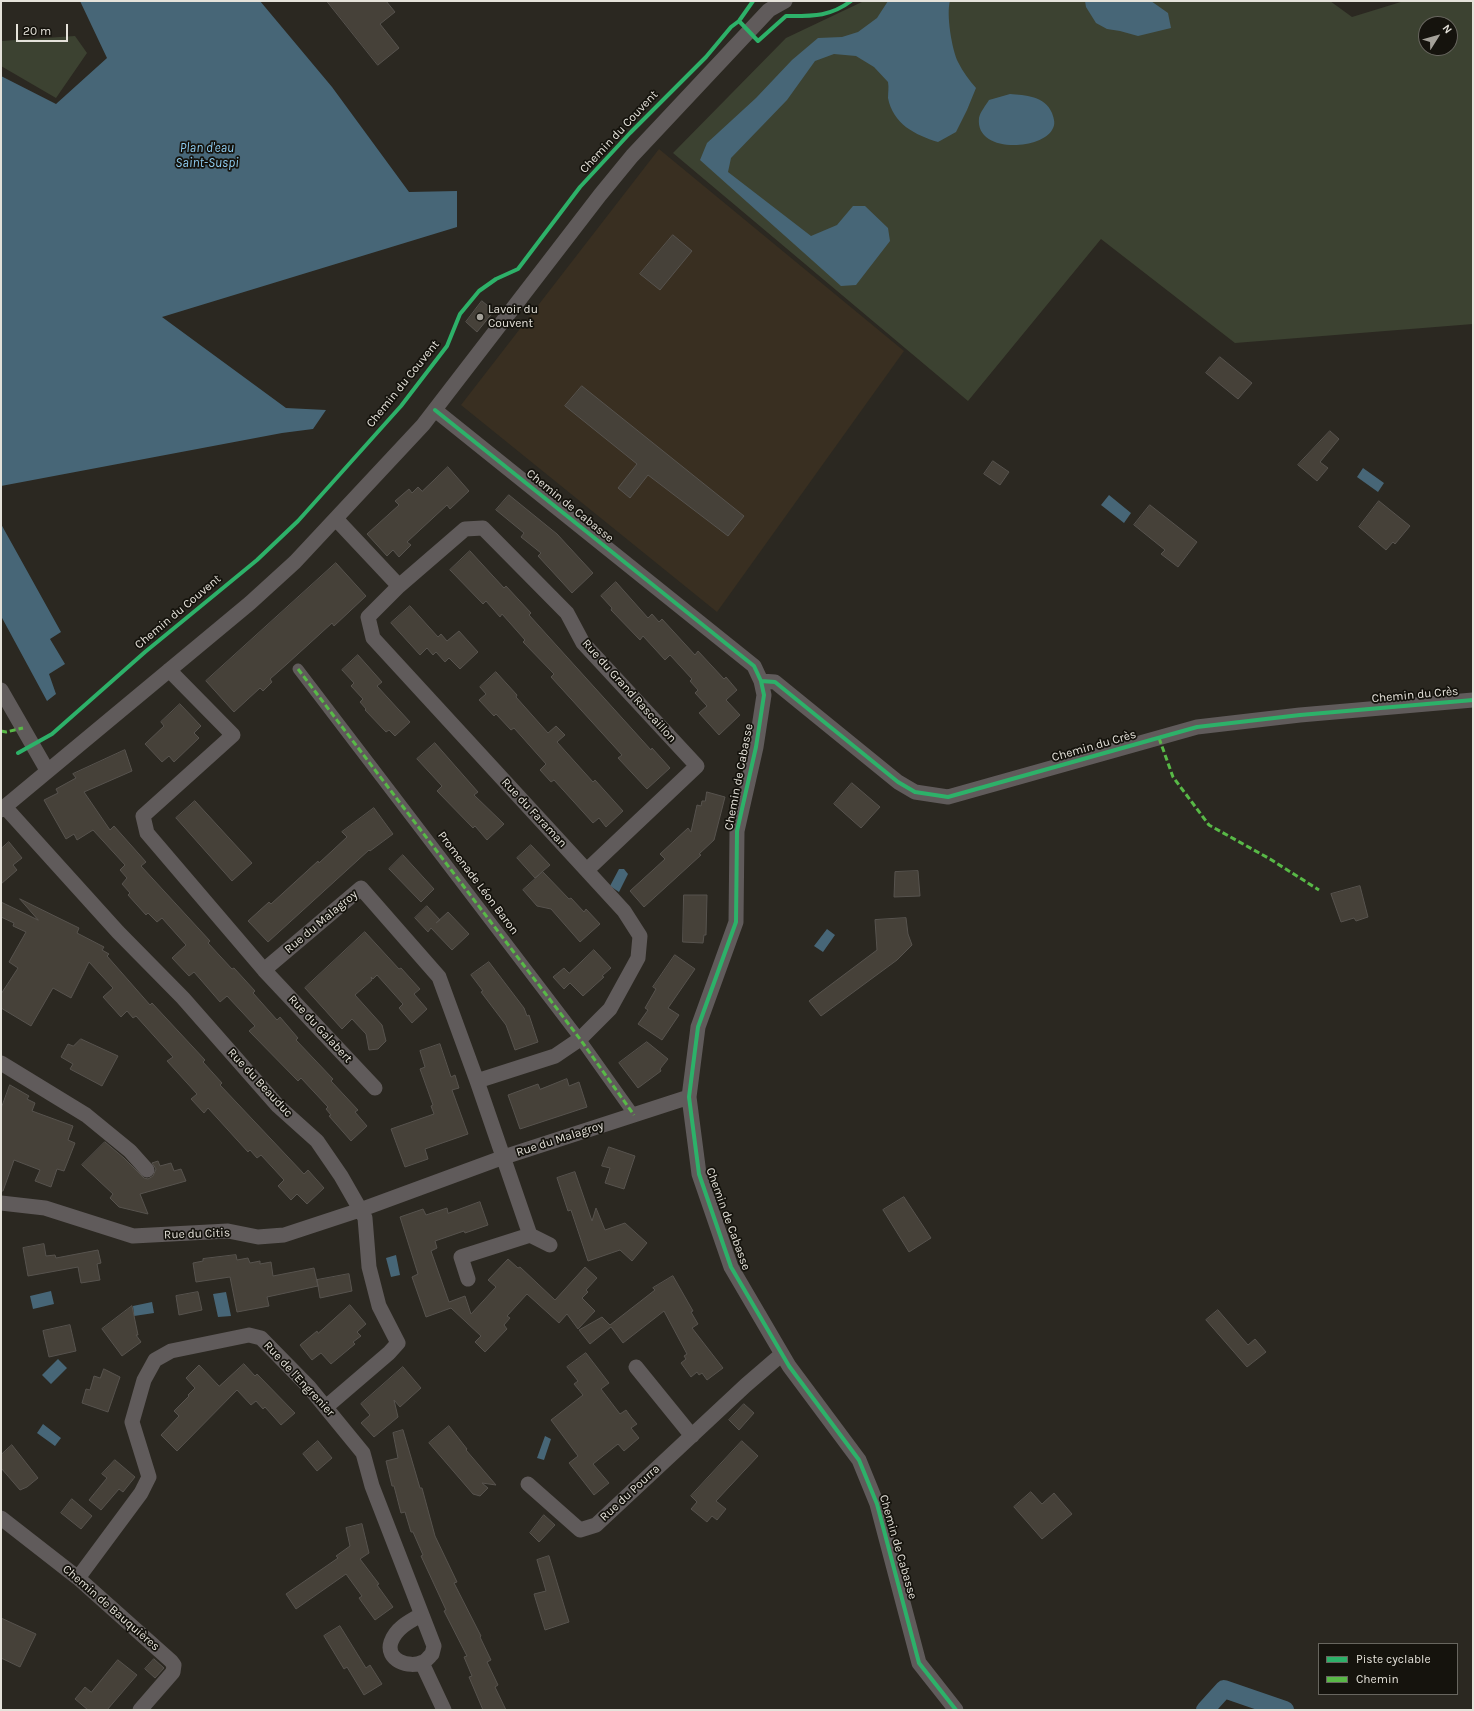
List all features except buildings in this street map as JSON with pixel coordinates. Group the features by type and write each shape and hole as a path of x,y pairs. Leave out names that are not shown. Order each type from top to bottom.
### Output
{"street":[{"path":"3,808 169,670 295,562 423,425 600,195 632,156 771,6 785,1"},
{"name":"Chemin de Cabasse","path":"434,410 754,666 761,681 764,695 756,747 737,831 736,922 698,1027 689,1098 699,1174 731,1268 789,1366 859,1460 877,1504 919,1663 956,1710"},
{"path":"336,519 399,586"},
{"name":"Rue du Grand Rascaillon","path":"399,586 465,529 483,528 566,613 583,643 697,766 586,870"},
{"name":"Rue du Faraman","path":"399,586 368,618 373,638 624,911 640,936 638,958 610,1009 580,1039 555,1056 477,1081"},
{"name":"Promenade Léon Baron","path":"298,669 580,1039 634,1115"},
{"path":"169,670 233,735 143,816 147,833 264,970"},
{"name":"Chemin du Crès","path":"761,681 775,682 898,782 915,792 948,797 1197,727 1300,715 1473,700"},
{"path":"1,690 47,770"},
{"name":"Rue du Beauduc","path":"3,808 118,932 183,998 278,1106 317,1141 341,1176 365,1218 369,1267 380,1306 398,1343 389,1353 326,1407"},
{"name":"Rue du Malagroy","path":"264,970 361,888 439,977 504,1157 689,1098"},
{"name":"Rue du Galabert","path":"264,970 375,1088"},
{"path":"1,1063 86,1114 130,1151 147,1170"},
{"path":"504,1157 530,1235"},
{"name":"Rue du Citis","path":"1,1203 45,1208 133,1236 228,1231 258,1238 284,1235 360,1210 504,1157"},
{"path":"468,1279 461,1257 530,1235 550,1245"},
{"name":"Rue de l'Engrenier","path":"78,1578 141,1493 149,1477 132,1422 144,1380 155,1360 171,1351 249,1336 261,1338 309,1387 363,1453 372,1486 434,1646 432,1654 422,1663"},
{"name":"Rue du Pourra","path":"528,1484 580,1530 596,1525 746,1385 782,1354"},
{"path":"636,1367 692,1436"},
{"name":"Chemin de Bauquières","path":"1,1518 78,1578 171,1660 174,1665 173,1672 140,1710"},
{"path":"422,1615 401,1627 391,1642 391,1652 397,1661 408,1666 422,1663 444,1710"}],"shaded area":[{"path":"659,149 904,351 717,612 461,405"}],"green space":[{"path":"864,1 1330,1 1352,17 1404,1 1473,1 1473,324 1235,343 1101,239 968,401 673,153 786,38"},
{"path":"75,36 87,53 56,98 1,66 1,41"}],"water":[{"name":"Plan d'eau Saint-Suspi","path":"80,1 260,1 332,87 409,192 457,191 457,227 162,317 286,408 326,410 313,429 282,433 1,486 1,76 56,104 107,58"},
{"path":"888,1 950,1 949,23 956,56 964,73 976,88 956,132 938,142 913,132 900,122 895,115 888,98 888,82 874,67 856,56 834,54 815,61 787,100 731,158 728,172 811,236 837,225 853,206 865,206 888,228 890,241 856,285 841,286 700,160 707,143 756,98 792,60 818,38 842,37 858,32 877,18"},
{"path":"1085,1 1151,1 1168,13 1171,28 1138,36 1107,29 1096,23 1086,7"},
{"path":"1010,94 1022,95 1040,100 1049,107 1054,119 1054,124 1052,130 1046,137 1035,142 1010,145 997,143 987,138 981,130 979,118 981,113 989,100"},
{"path":"1363,468 1384,483 1378,492 1357,477"},
{"path":"1109,495 1131,513 1124,523 1101,505"},
{"path":"1,524 61,632 50,639 65,664 49,674 56,694 47,701 1,616"},
{"path":"619,869 624,869 628,874 619,892 610,886"},
{"path":"827,929 835,935 823,952 814,946"},
{"path":"396,1255 400,1275 391,1277 386,1258"},
{"path":"51,1291 54,1304 33,1309 30,1296"},
{"path":"226,1292 231,1316 218,1317 213,1294"},
{"path":"152,1302 154,1313 134,1316 133,1306"},
{"path":"58,1359 67,1368 51,1384 42,1375"},
{"path":"43,1424 61,1438 55,1446 37,1433"},
{"path":"545,1436 551,1439 544,1460 537,1458"}],"waterway":[{"path":"1205,1710 1224,1689 1285,1710"}],"marked path":[{"path":"298,669 580,1039 634,1115"},
{"path":"1,731 6,732 23,728"},
{"path":"1159,738 1173,777 1209,825 1270,859 1319,890"}],"cycle path":[{"name":"Chemin du Couvent","path":"18,753 52,734 145,652 257,560 298,521 401,406 447,346 460,314 479,291 496,279 518,269 580,187 630,133 706,57 731,27 739,21 753,1"},
{"path":"739,21 758,41 786,16 828,13 851,1"},
{"path":"435,410 754,666 761,681 764,695 756,747 737,831 736,922 698,1027 689,1097 699,1174 731,1267 789,1366 859,1460 877,1504 919,1663 956,1710"},
{"path":"761,681 775,682 898,782 915,792 948,797 1197,727 1300,715 1473,700"}],"place":[{"name":"Lavoir du Couvent","path":"480,317"}]}
